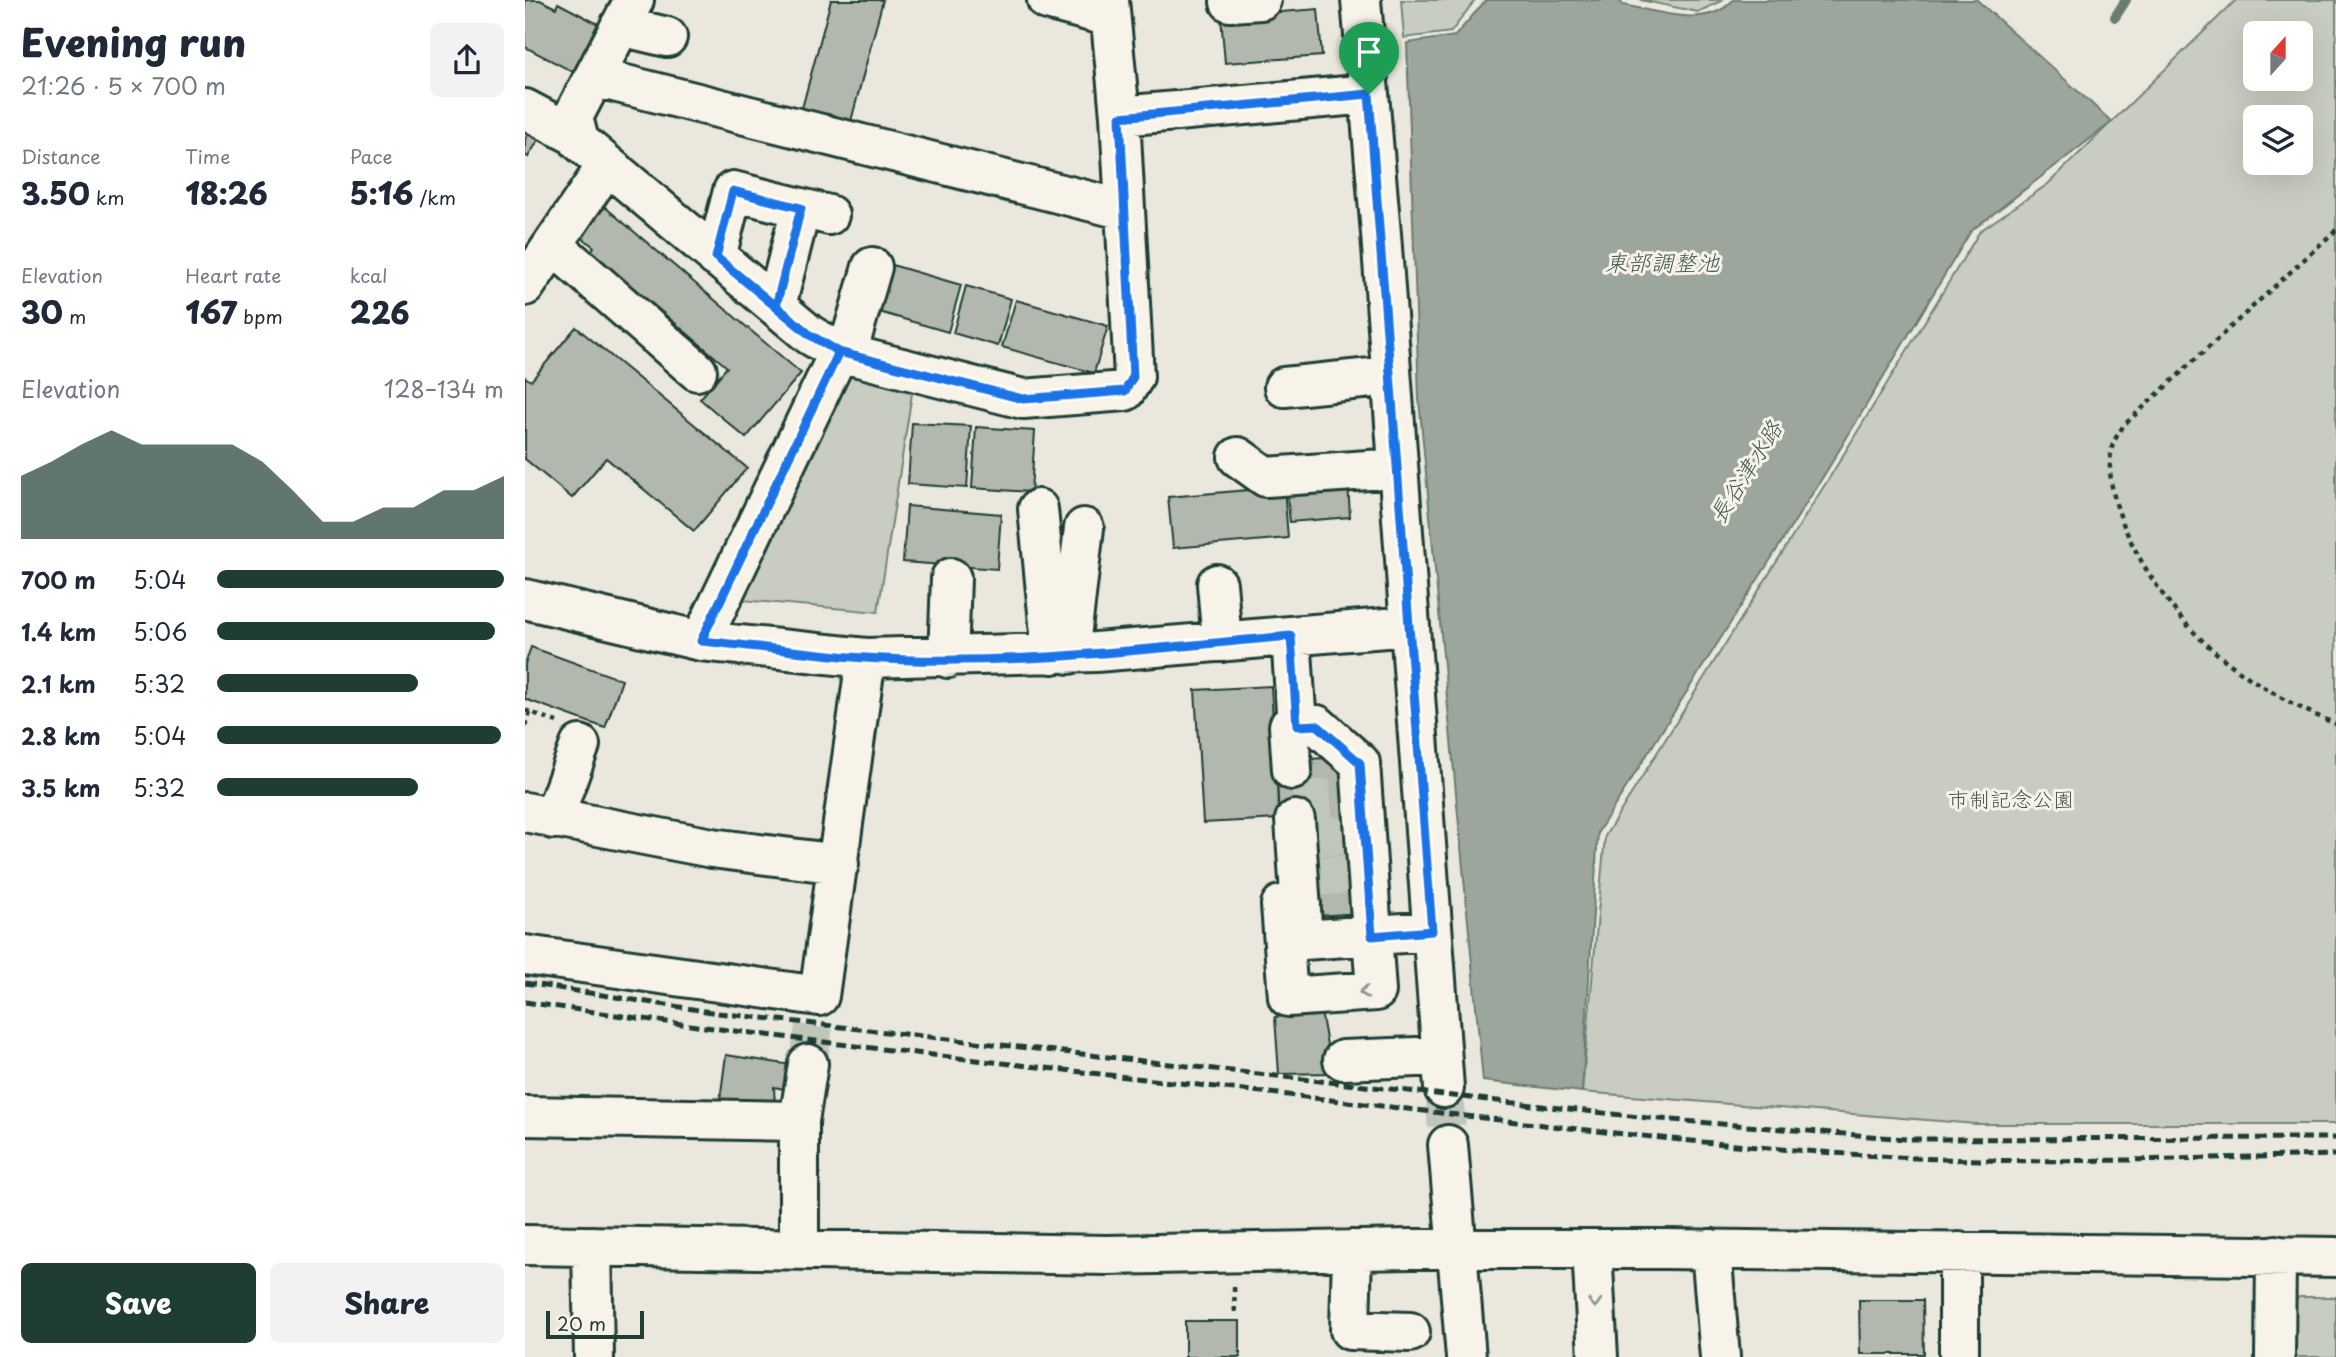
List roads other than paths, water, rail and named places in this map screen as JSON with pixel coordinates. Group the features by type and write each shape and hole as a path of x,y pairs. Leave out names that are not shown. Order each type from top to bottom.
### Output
{"street":[{"path":"525,109 578,137 607,165 810,335 843,353 1023,399 1125,391 1133,377 1120,117 1109,8 1047,0"},
{"path":"1343,1059 1442,1072 1361,0"},
{"path":"578,137 573,117 626,7 667,37"},
{"path":"594,77 1125,210"},
{"path":"1120,117 1369,94"},
{"path":"525,286 607,165"},
{"path":"716,257 733,191 815,212 776,306"},
{"path":"553,245 697,371"},
{"path":"701,641 843,353 872,267"},
{"path":"1284,387 1391,376"},
{"path":"1238,457 1266,477 1398,468"},
{"path":"1038,509 1060,654"},
{"path":"1060,654 1084,528"},
{"path":"947,658 951,578"},
{"path":"1217,584 1222,642"},
{"path":"525,599 701,641 866,658 1060,654 1410,626"},
{"path":"1291,636 1297,726"},
{"path":"525,955 818,996 839,864 866,658"},
{"path":"1291,770 1289,726 1317,725 1359,785 1364,873 1376,991 1288,997 1281,905 1304,886"},
{"path":"580,745 539,815 712,848 839,864"},
{"path":"1359,785 1419,759"},
{"path":"1300,832 1304,886 1303,940 1432,931"},
{"path":"799,1249 799,1121 808,1064"},
{"path":"525,1116 799,1121"},
{"path":"1448,1145 1466,1357"},
{"path":"525,1245 1108,1255 1352,1250 1711,1249 2336,1257"},
{"path":"592,1246 594,1357"},
{"path":"1592,1249 1598,1357"},
{"path":"1711,1249 1720,1357"},
{"path":"1352,1250 1350,1330 1410,1332"},
{"path":"1959,1252 1959,1357"},
{"path":"2275,1357 2276,1255"}],"water":[{"name":"東部調整池","path":"1486,0 1619,0 1623,5 1651,11 1696,16 1722,9 1733,0 1977,0 2112,122 1971,231 1826,472 1598,832 1582,1092 1483,1081 1419,399 1407,43 1455,36"}],"waterway":[{"name":"長谷津水路","path":"2115,17 2126,0"}],"tunnel":[{"path":"1293,801 1355,796"},
{"path":"1309,838 1358,834"},
{"path":"1312,877 1360,873"},
{"path":"808,1064 819,996"},
{"path":"1444,1088 1448,1145"}],"railway":[{"path":"525,983 718,1013 1648,1118 1906,1139 2336,1138"},
{"path":"525,1002 910,1052 1747,1146 1897,1157 2007,1160 2336,1155"}],"park label":[{"name":"市制記念公園","path":"2011,800"}]}
